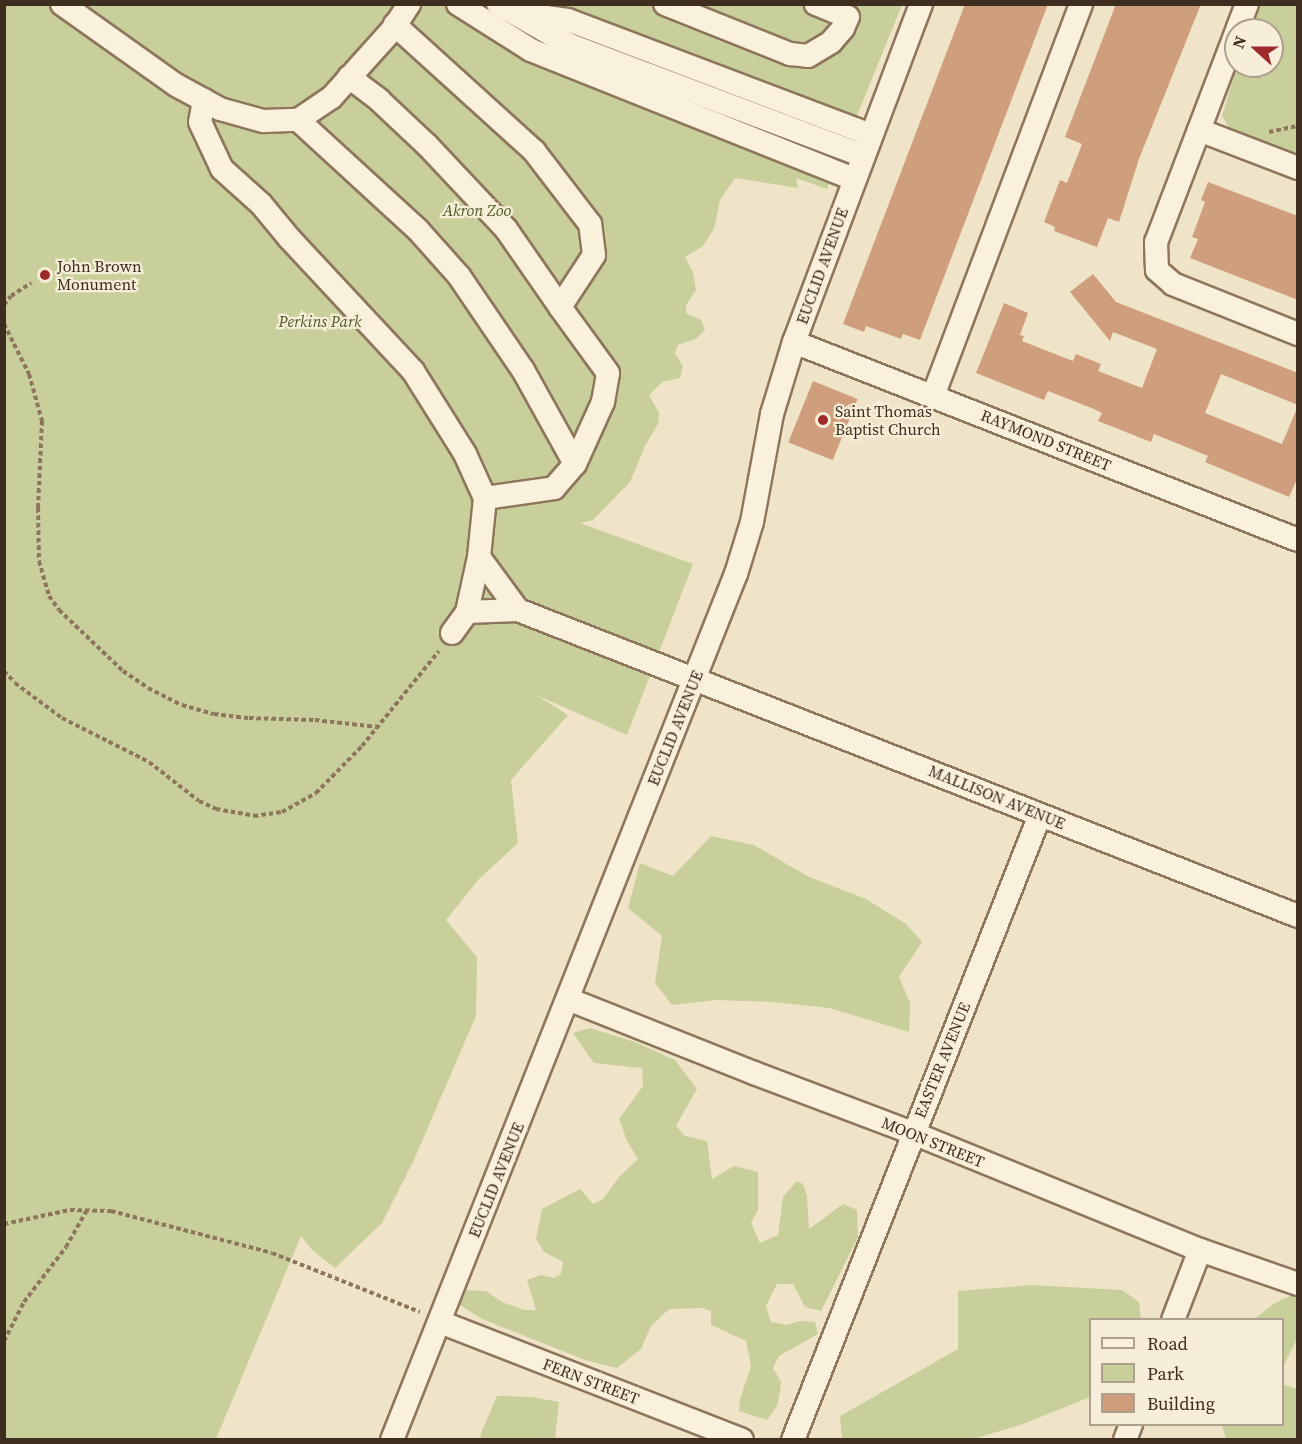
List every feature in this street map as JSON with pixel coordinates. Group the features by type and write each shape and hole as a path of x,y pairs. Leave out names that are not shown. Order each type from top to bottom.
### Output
{"street":[{"path":"62,4 176,86 220,109 263,121 298,120 331,98 395,25 409,4"},
{"path":"458,4 531,50 854,179"},
{"path":"665,4 790,54 808,56 831,42 843,28 848,17 816,4"},
{"name":"EUCLID AVENUE","path":"392,1440 695,680 752,522 772,414 794,342 921,4"},
{"path":"933,396 1081,4"},
{"path":"505,8 568,20 867,145"},
{"path":"395,25 534,151 590,224 594,255 560,307"},
{"path":"1224,65 1156,242 1157,270 1173,284 1298,334"},
{"path":"350,77 379,100 427,145 506,230 608,373 603,402 575,464 554,488 485,498"},
{"path":"204,100 200,122 222,169 261,204 413,371 465,454 485,498 479,558 467,612 452,633"},
{"path":"298,120 418,230 459,276 523,370 575,464"},
{"path":"1199,130 1298,168"},
{"name":"RAYMOND STREET","path":"794,342 1298,540"},
{"path":"479,558 518,610"},
{"path":"467,612 518,610"},
{"name":"MALLISON AVENUE","path":"518,610 1298,916"},
{"name":"EASTER AVENUE","path":"793,1440 1040,814"},
{"name":"MOON STREET","path":"568,999 754,1073 914,1133 1200,1250 1298,1284"},
{"path":"1174,1318 1200,1250"},
{"name":"FERN STREET","path":"440,1322 742,1440"},
{"path":"1125,1440 1131,1426"}],"path":[{"path":"4,305 11,296 31,283"},
{"path":"4,324 29,374 42,421 38,550 43,580 49,596 59,610 123,671 148,688 182,705 214,714 237,717 315,720 378,727"},
{"path":"4,671 15,683 62,718 149,762 199,801 216,809 238,814 269,814 299,804 330,780 378,727 452,633"},
{"path":"4,1224 70,1210 111,1211 272,1253 404,1304 440,1322"},
{"path":"4,1341 24,1302 66,1247 87,1210"}],"green space":[{"name":"Perkins Park","path":"5,5 902,5 827,189 796,178 798,188 735,178 720,200 714,229 703,246 685,257 693,272 696,290 686,305 686,313 701,320 705,330 696,339 678,345 675,353 683,366 680,378 662,382 649,395 659,413 658,424 645,446 630,482 593,520 580,523 693,564 627,735 536,695 568,715 511,780 518,843 479,879 446,920 477,957 476,1016 413,1162 382,1223 335,1268 312,1250 301,1236 216,1439 5,1440"},
{"path":"1259,5 1297,5 1297,155 1229,128 1222,116 1233,78 1284,78 1284,18 1254,18"},
{"path":"711,836 754,845 809,877 866,899 906,924 922,942 899,977 910,1003 909,1032 829,1008 773,1002 717,1000 672,1005 655,983 662,936 628,908 640,863 673,876"},
{"path":"590,1028 635,1042 675,1060 697,1089 676,1126 685,1136 707,1141 712,1179 734,1166 758,1172 758,1210 751,1223 760,1243 778,1235 783,1197 797,1181 803,1184 807,1196 809,1229 843,1204 857,1210 858,1237 821,1311 805,1307 793,1284 777,1284 766,1306 771,1322 787,1325 800,1321 815,1322 818,1334 779,1356 773,1368 781,1382 780,1392 777,1406 767,1420 739,1411 740,1399 751,1366 746,1341 711,1325 711,1311 702,1308 669,1309 651,1326 641,1349 617,1368 585,1360 482,1319 460,1305 466,1290 486,1291 502,1302 524,1310 536,1310 527,1280 541,1275 554,1278 561,1274 563,1262 544,1252 536,1239 542,1209 580,1189 593,1204 603,1199 619,1177 638,1159 627,1141 619,1119 643,1086 642,1068 594,1063 573,1033"},
{"path":"1032,1285 1122,1290 1139,1302 1141,1318 1089,1318 1089,1397 1023,1424 974,1439 842,1439 840,1416 958,1349 958,1291"},
{"path":"1296,1293 1297,1339 1284,1365 1284,1318 1256,1318 1275,1303"},
{"path":"1284,1384 1297,1389 1297,1439 1226,1439 1222,1426 1284,1426"},
{"path":"497,1396 532,1397 559,1402 555,1439 480,1439"}],"building":[{"path":"965,4 1048,4 920,340 903,334 901,339 866,326 864,332 843,324"},
{"path":"1116,4 1201,4 1139,159 1119,222 1108,218 1097,247 1054,231 1055,227 1044,222 1060,180 1067,183 1082,144 1065,137"},
{"path":"1208,182 1298,216 1298,300 1190,258 1198,239 1192,237 1205,202 1201,200"},
{"path":"1093,274 1116,302 1298,373 1298,405 1221,374 1205,413 1282,444 1298,406 1298,477 1289,497 1205,462 1208,456 1154,434 1151,442 1098,421 1102,413 1094,409 1048,391 1044,400 976,373 1004,303 1028,313 1020,335 1024,336 1022,341 1073,361 1076,354 1101,364 1098,371 1142,388 1157,349 1113,332 1110,341 1070,292"},
{"name":"Saint Thomas Baptist Church","path":"813,381 858,399 833,460 788,442"}],"place":[{"name":"John Brown Monument","path":"45,275"},
{"name":"Saint Thomas Baptist Church","path":"823,420"}],"park label":[{"name":"Akron Zoo","path":"477,210"}]}
